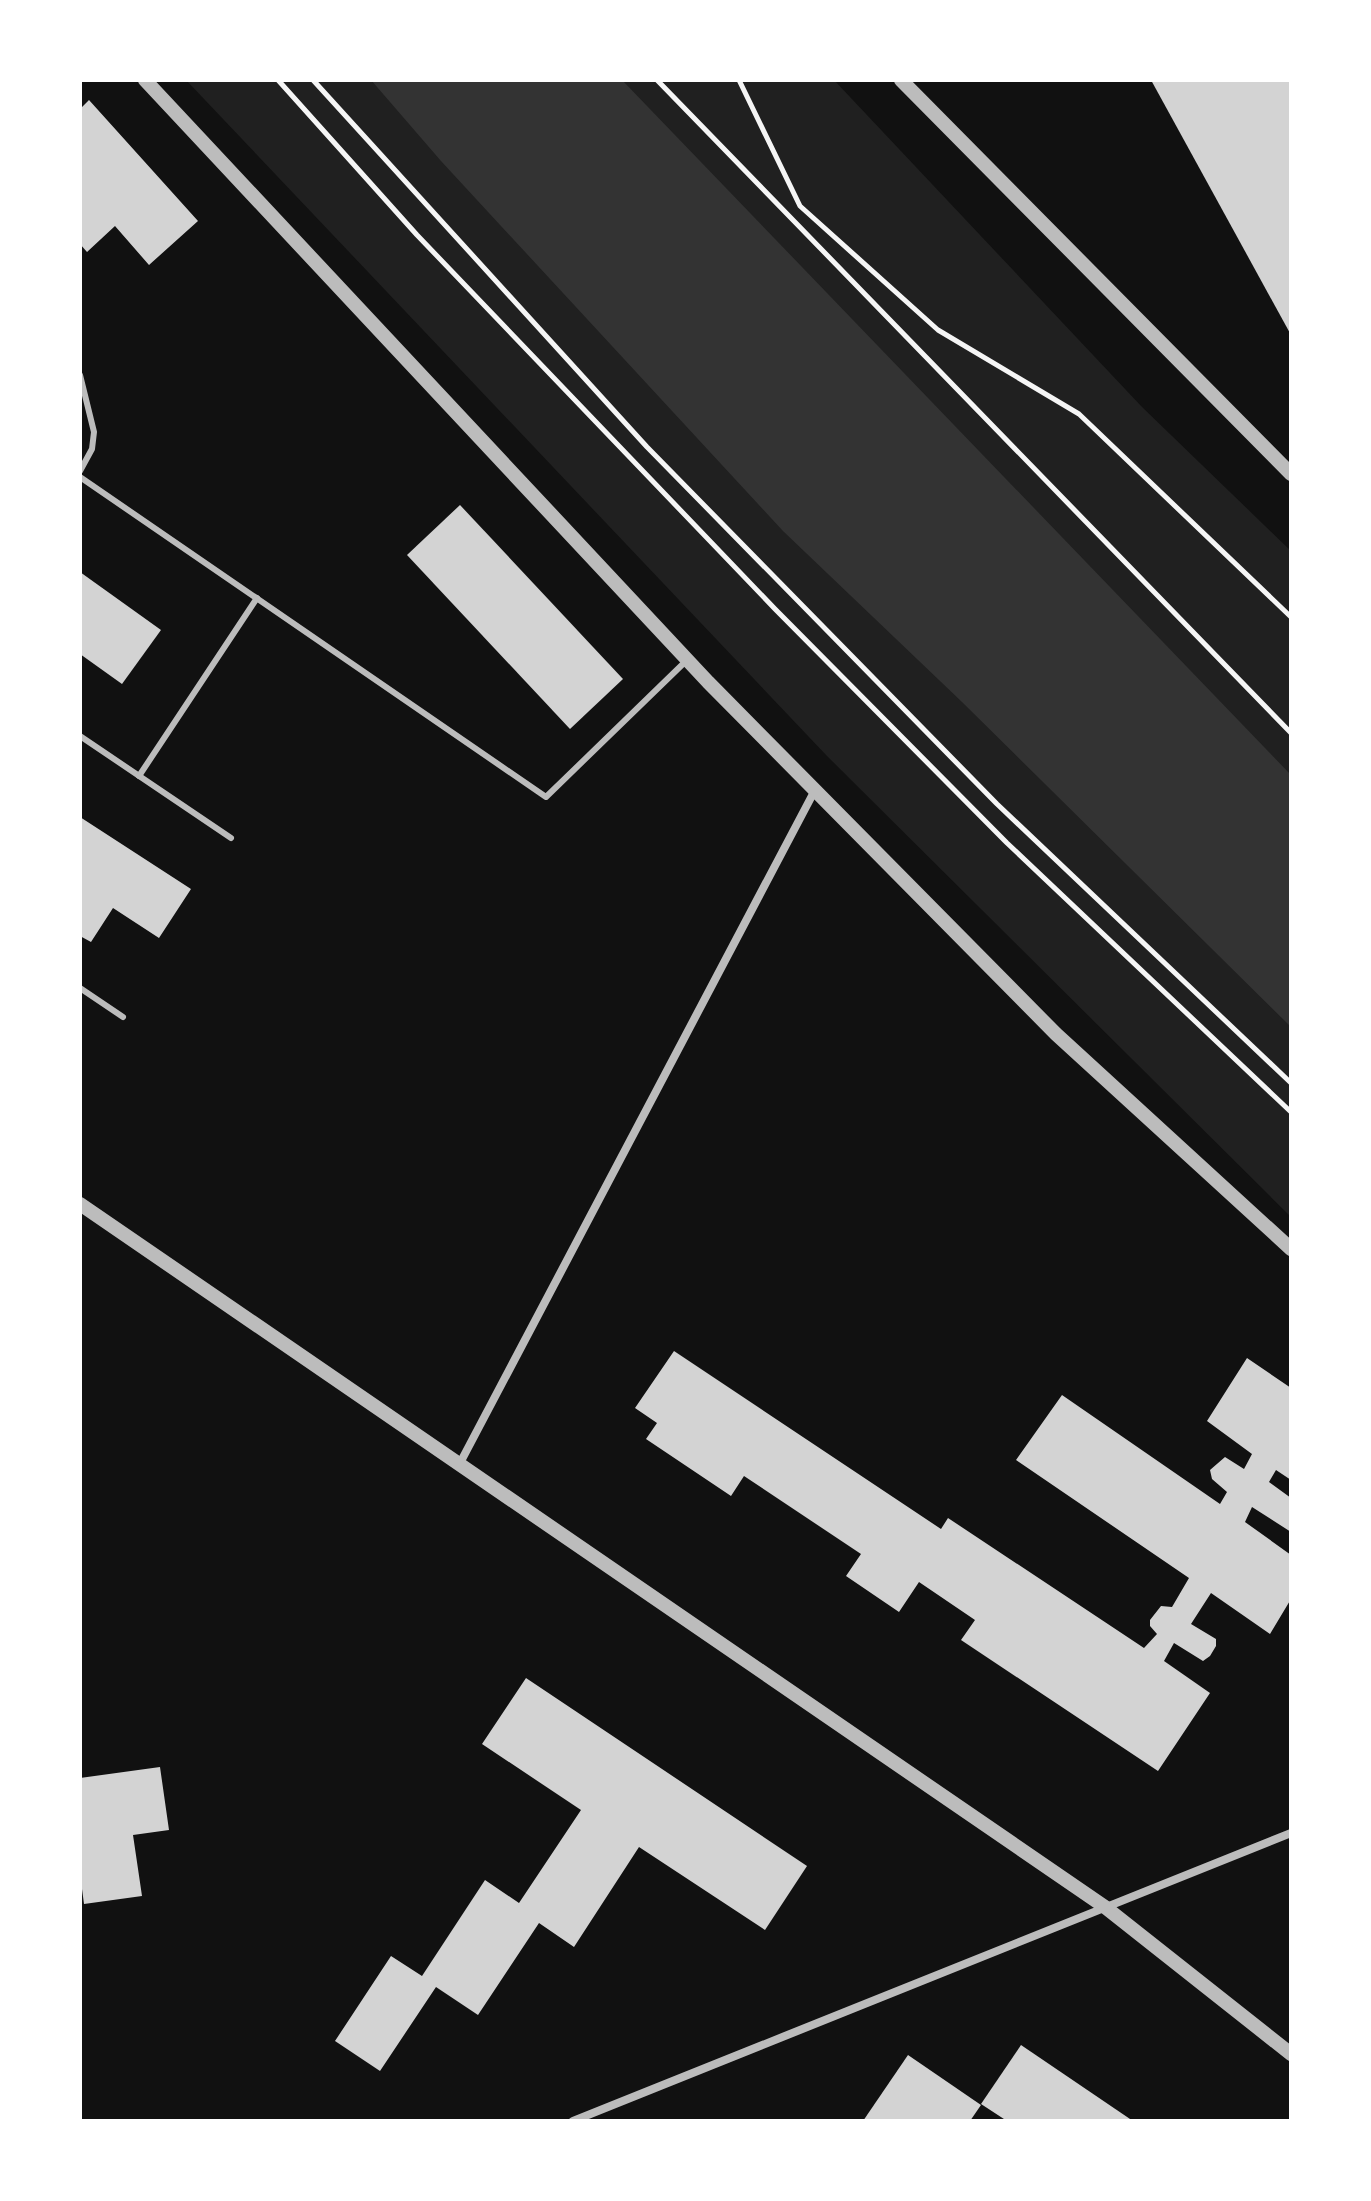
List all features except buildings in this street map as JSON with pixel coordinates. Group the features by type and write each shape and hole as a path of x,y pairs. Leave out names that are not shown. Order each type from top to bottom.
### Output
{"street":[{"path":"145,80 687,659 815,790 1056,1034 1291,1249"},
{"path":"905,84 925,80"},
{"path":"905,84 1291,474"},
{"path":"459,1465 815,790"},
{"path":"80,1204 1105,1907 1291,2054"},
{"path":"573,2121 1291,1833"}],"lane":[{"path":"80,375 94,432 92,449 80,474 546,797 687,659"},
{"path":"139,776 257,598"},
{"path":"80,736 231,838"},
{"path":"80,988 123,1017"}],"path":[{"path":"278,80 417,235 775,609 1007,843 1291,1112"},
{"path":"313,80 647,447 997,804 1291,1083"},
{"path":"657,80 1291,733"},
{"path":"739,80 800,206 938,330 1079,414 1291,617"}],"shaded area":[{"path":"186,80 834,80 1142,407 1291,551 1291,1217 827,756"},
{"path":"371,80 622,80 1291,775 1291,1027 962,702 783,531 441,161"}]}
